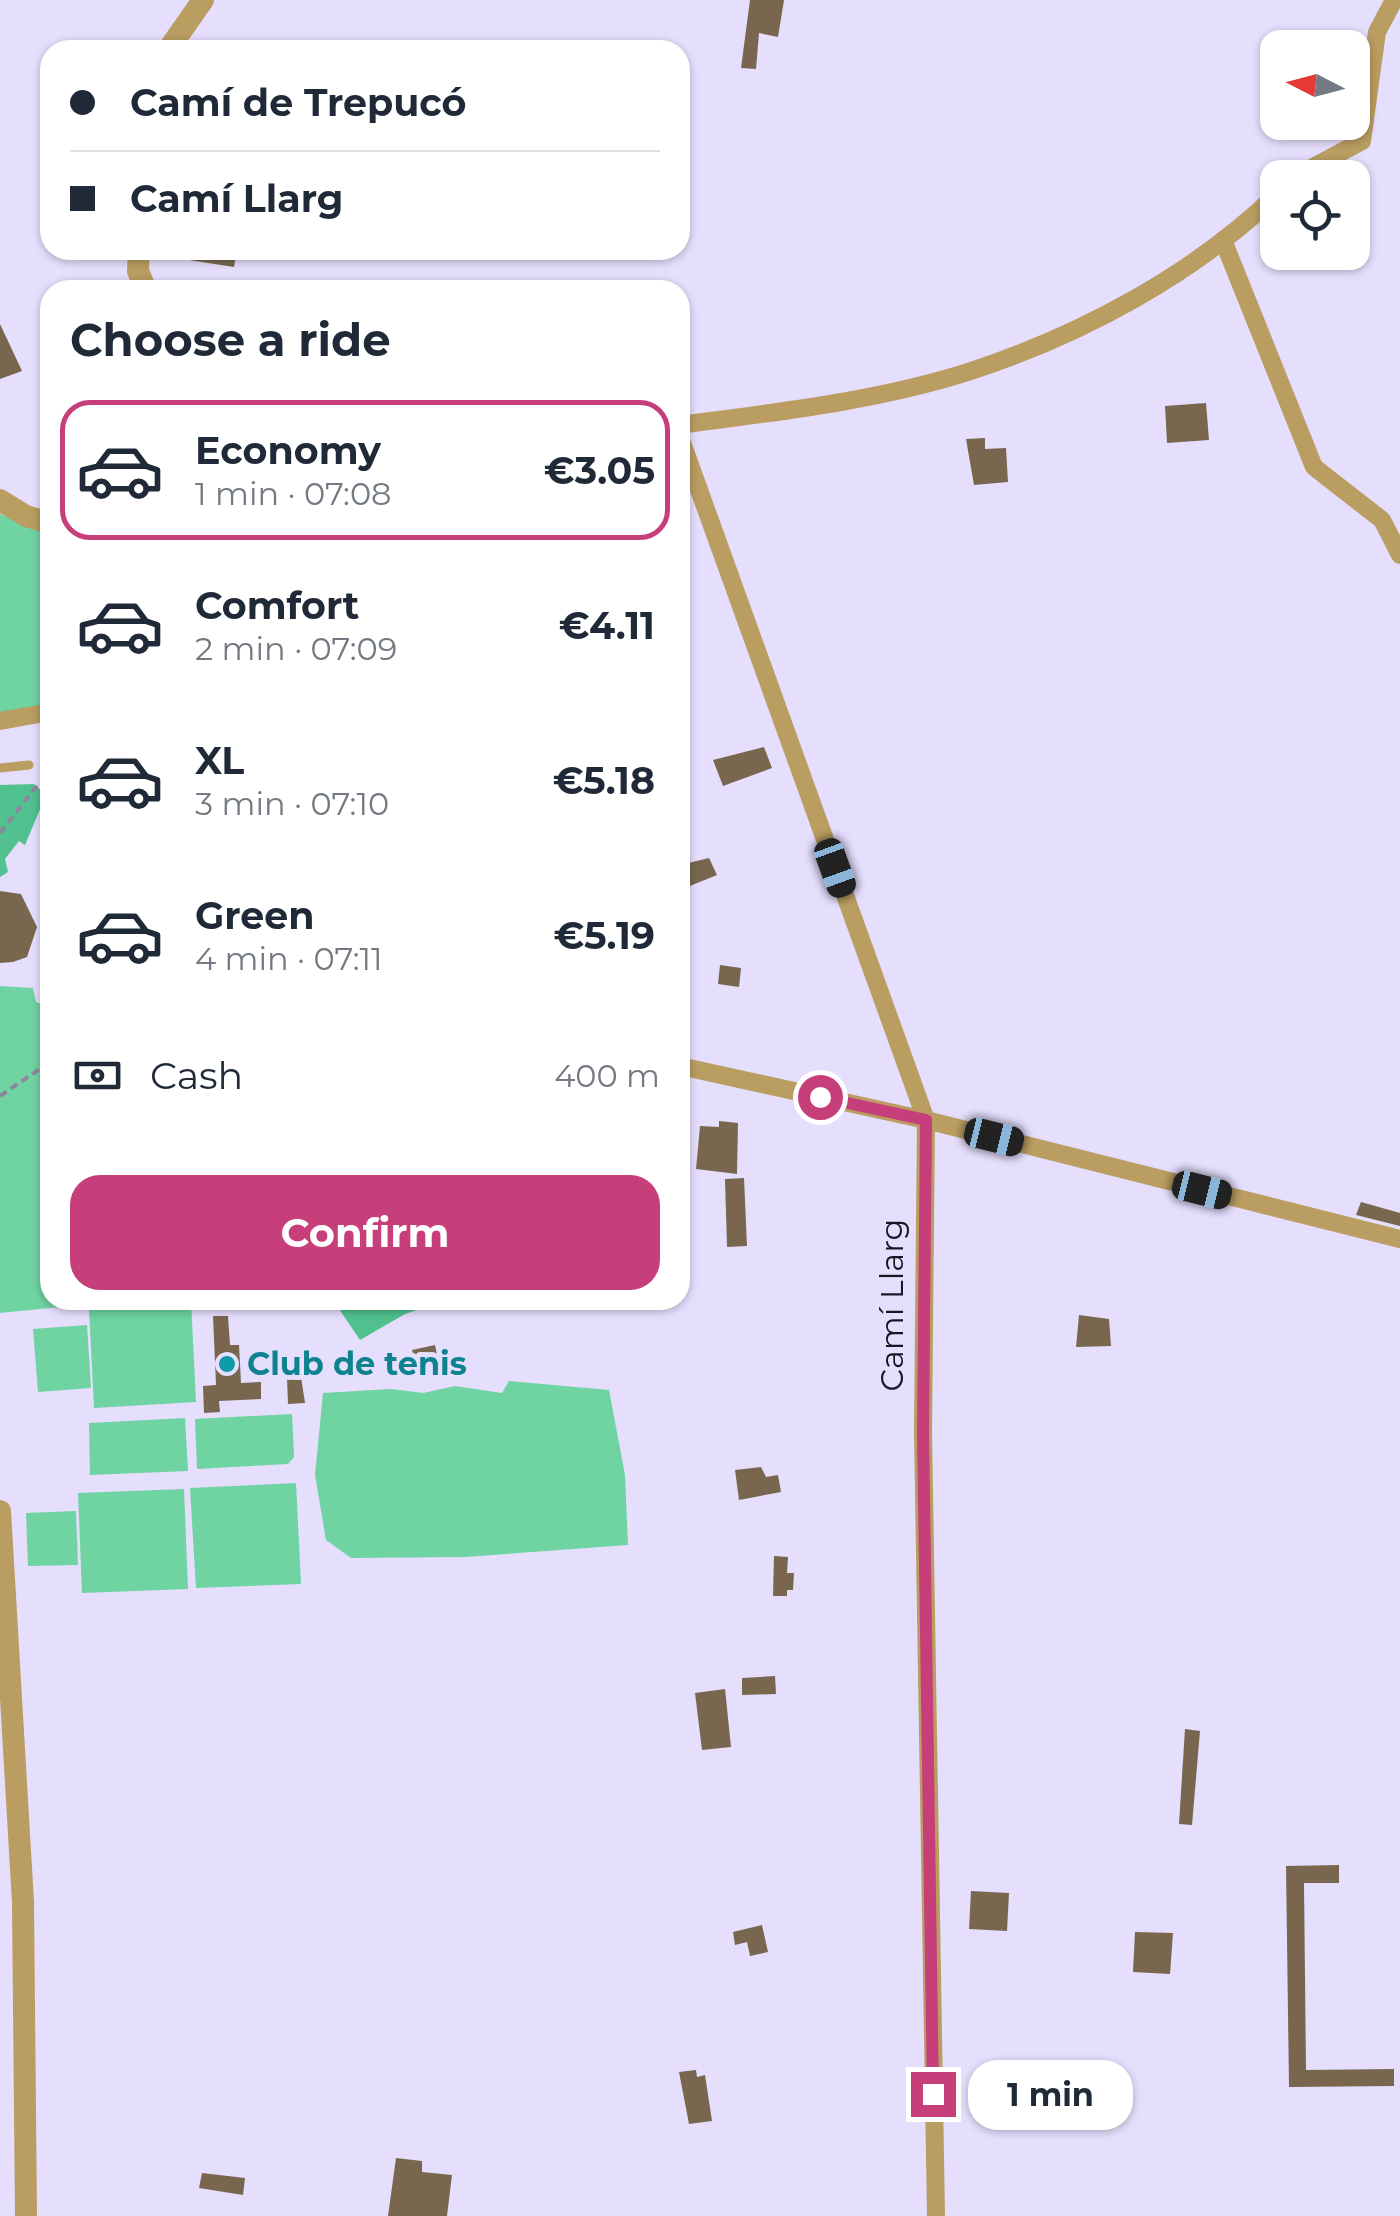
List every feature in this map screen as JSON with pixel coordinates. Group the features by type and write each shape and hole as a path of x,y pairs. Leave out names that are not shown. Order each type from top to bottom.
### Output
{"street":[{"path":"175,40 203,0"},
{"path":"1327,160 1362,141 1377,32 1394,0"},
{"path":"690,424 819,406 970,372 1058,337 1138,295 1223,240 1260,208"},
{"path":"1223,240 1314,467 1382,520 1400,555"},
{"name":"Camí Llarg","path":"690,465 926,1120 923,1432 936,2216"},
{"path":"0,500 40,518"},
{"path":"0,721 40,714"},
{"path":"690,1068 926,1120 1400,1239"},
{"path":"0,1511 23,1902 26,2216"},
{"path":"9,2216 25,2146"}],"lane":[{"path":"0,768 30,765"}],"path":[{"path":"0,833 40,786"},
{"path":"0,1096 40,1069"}],"green space":[{"path":"0,514 40,530 40,705 0,714"},
{"path":"34,784 40,790 40,809 25,845 19,841 5,859 8,872 0,877 0,785"},
{"path":"0,986 33,988 36,1002 40,1003 40,1309 0,1313"},
{"path":"89,1310 191,1310 196,1402 94,1408"},
{"path":"340,1310 417,1310 405,1314 360,1340"},
{"path":"87,1325 91,1388 38,1392 33,1329"},
{"path":"509,1381 609,1390 625,1475 628,1545 465,1557 351,1558 326,1540 315,1475 323,1393 391,1389 423,1393 455,1386 502,1393"},
{"path":"292,1414 294,1457 288,1464 197,1469 195,1419"},
{"path":"185,1418 188,1471 90,1475 89,1423"},
{"path":"296,1483 301,1584 196,1588 190,1488"},
{"path":"184,1489 188,1589 82,1593 78,1493"},
{"path":"76,1511 78,1565 28,1566 26,1513"}],"building":[{"path":"750,0 784,0 778,37 759,33 756,69 741,68"},
{"path":"189,260 235,260 234,267"},
{"path":"0,324 22,371 0,379"},
{"path":"1206,403 1209,440 1167,443 1165,406"},
{"path":"985,438 985,449 1006,448 1008,482 974,485 966,439"},
{"path":"764,747 772,768 723,786 713,760"},
{"path":"709,858 717,875 690,886 690,863"},
{"path":"0,891 21,894 37,927 27,957 13,962 0,963"},
{"path":"720,965 741,968 739,987 718,984"},
{"path":"719,1121 738,1123 737,1174 696,1169 700,1126 719,1127"},
{"path":"744,1178 747,1246 727,1247 725,1179"},
{"path":"1361,1202 1400,1213 1400,1226 1356,1215"},
{"path":"1079,1315 1109,1319 1111,1346 1076,1347"},
{"name":"Club de tenis","path":"213,1316 228,1316 230,1345 239,1345 241,1383 261,1382 261,1399 219,1401 220,1412 204,1413 203,1386 216,1385"},
{"path":"435,1345 441,1374 419,1379 412,1350"},
{"path":"287,1377 301,1377 305,1403 288,1404"},
{"path":"761,1467 766,1477 778,1475 781,1492 739,1500 735,1470"},
{"path":"774,1556 788,1557 787,1573 794,1573 793,1590 787,1590 787,1596 773,1596"},
{"path":"775,1676 776,1694 742,1695 742,1678"},
{"path":"725,1689 731,1747 702,1750 695,1693"},
{"path":"1185,1729 1200,1731 1192,1825 1179,1824"},
{"path":"1339,1865 1339,1883 1304,1883 1306,2070 1394,2069 1394,2086 1289,2087 1286,1866"},
{"path":"971,1891 1009,1893 1007,1931 969,1929"},
{"path":"762,1925 768,1952 750,1956 747,1942 735,1945 733,1932"},
{"path":"1135,1932 1173,1933 1170,1974 1133,1972"},
{"path":"696,2070 697,2077 705,2075 712,2121 689,2124 679,2072"},
{"path":"396,2158 422,2161 422,2172 452,2175 447,2216 388,2216"},
{"path":"202,2173 245,2178 243,2195 199,2188"}],"place":[{"name":"Club de tenis","path":"227,1364"}],"route":[{"path":"820,1097 926,1120 923,1432 933,2094"}]}
